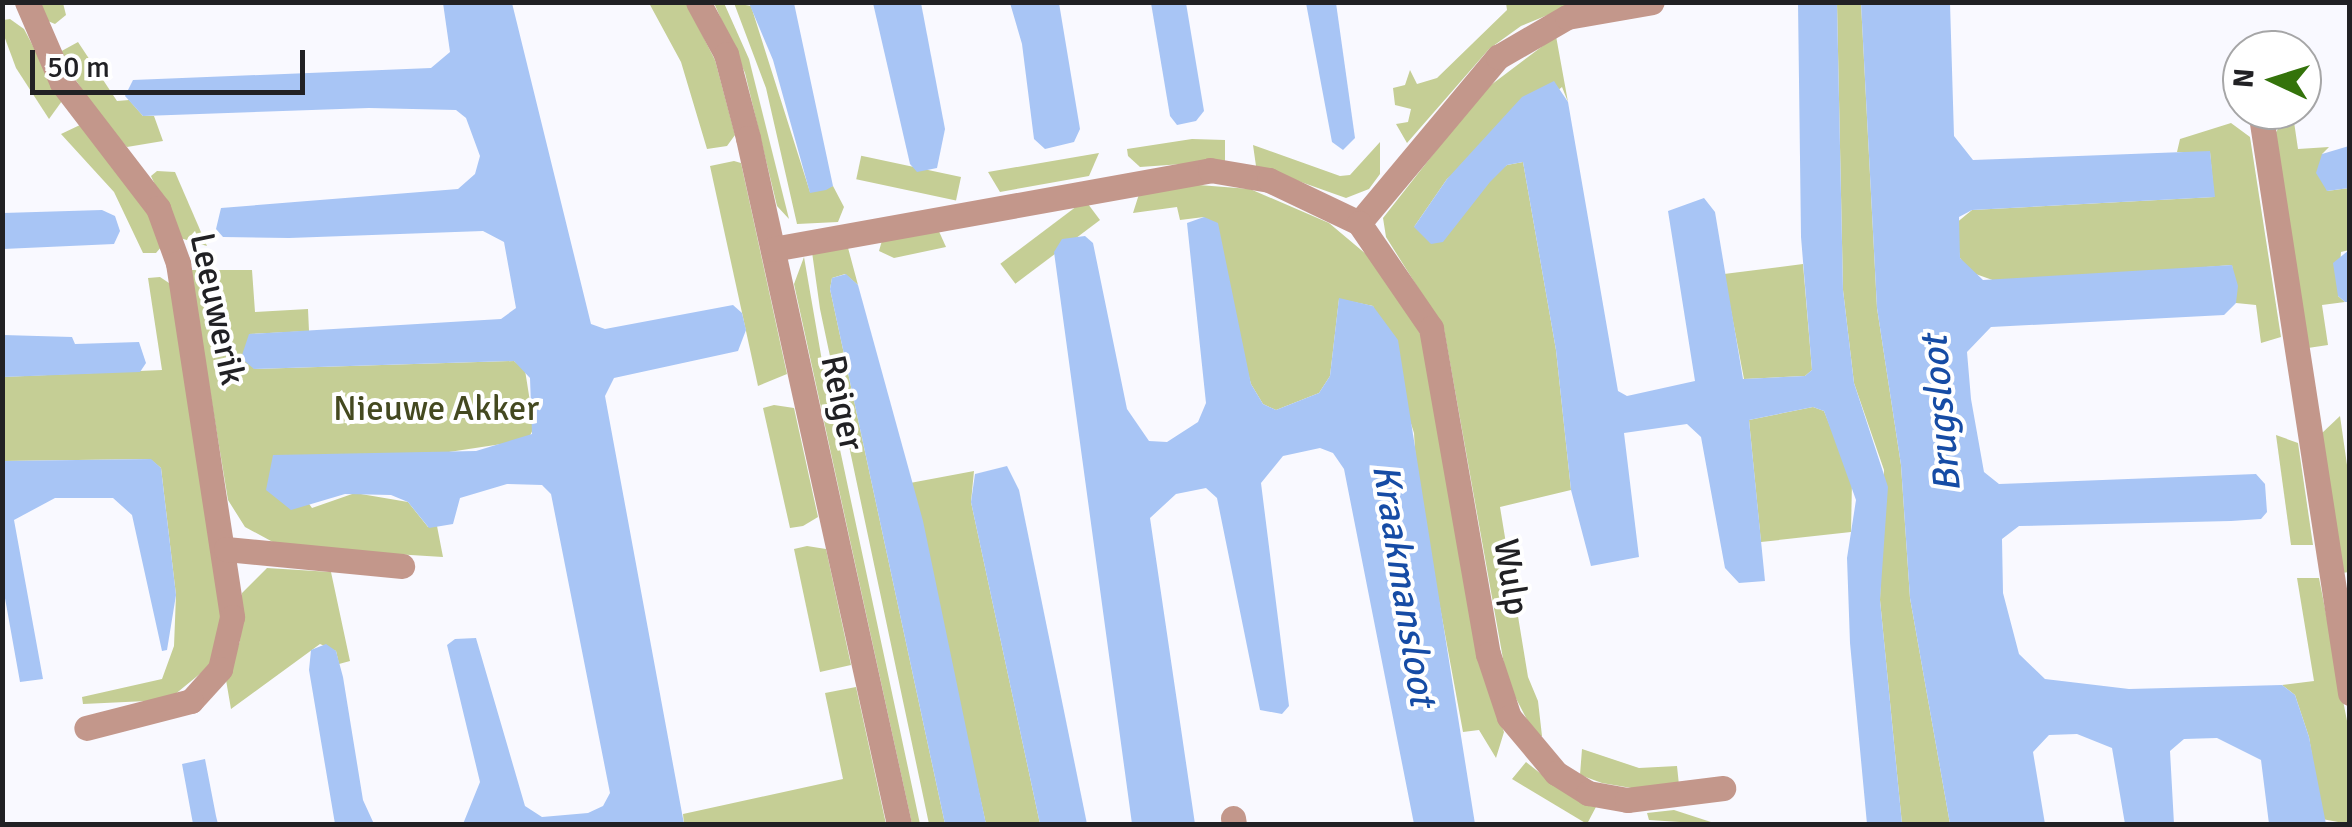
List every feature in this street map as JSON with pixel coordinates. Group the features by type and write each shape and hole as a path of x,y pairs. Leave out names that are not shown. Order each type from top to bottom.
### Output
{"street":[{"name":"Leeuwerik","path":"27,2 62,82 158,208 178,263 226,549 232,617 220,670 191,701 86,728"},
{"name":"Reiger","path":"698,2 726,54 774,249 900,824"},
{"path":"1359,223 1514,46 1567,18 1652,2"},
{"path":"2263,130 2350,692"},
{"name":"Wulp","path":"774,249 1210,170 1269,180 1359,223 1407,284 1431,328 1488,654 1508,717 1556,774 1588,792 1627,800 1723,788"},
{"path":"226,549 402,566"}],"green space":[{"path":"38,3 63,3 66,15 55,24 43,19"},
{"path":"649,3 686,3 715,60 735,135 727,146 707,149 681,62"},
{"path":"714,3 724,3 749,59 789,219 777,206 745,73"},
{"path":"734,3 751,6 810,192 833,186 844,207 838,222 797,224 766,88"},
{"path":"1506,3 1577,3 1521,26 1489,49 1407,143 1396,124 1408,122 1411,109 1395,105 1393,88 1405,85 1410,70 1417,84 1437,78 1507,10"},
{"path":"1837,3 1861,3 1877,308 1901,465 1910,598 1950,824 1902,824 1880,600 1884,470 1854,383 1843,290"},
{"path":"10,19 24,29 62,101 49,119 16,68 3,33 3,20"},
{"path":"1556,36 1568,102 1562,87 1447,179 1414,227 1507,165 1523,162 1556,350 1571,490 1500,507 1528,677 1538,701 1542,736 1536,737 1507,681 1444,329 1386,237 1383,218 1483,91"},
{"path":"78,42 117,101 129,100 143,116 154,116 163,141 127,147 101,118 58,53"},
{"path":"80,125 146,203 162,246 156,253 143,253 114,192 61,134"},
{"path":"2222,126 2222,130 2240,130 2250,137 2281,337 2261,343 2256,305 2236,303 2232,265 2001,283 1970,272 1960,258 1955,224 1972,210 2214,197 2210,152 2177,152 2180,139"},
{"path":"2277,130 2295,130 2298,149 2329,147 2322,154 2327,191 2349,188 2349,250 2341,252 2338,296 2345,302 2322,305 2328,345 2308,348"},
{"path":"1192,139 1225,140 1225,161 1140,167 1128,156 1127,149"},
{"path":"1380,142 1380,174 1369,189 1346,198 1256,166 1253,145 1340,176 1350,175"},
{"path":"1099,153 1089,176 1000,192 988,172"},
{"path":"861,156 961,177 956,200 856,179"},
{"path":"741,163 787,374 758,386 710,166"},
{"path":"157,171 175,172 207,246 180,238 151,176"},
{"path":"1186,184 1250,189 1329,223 1379,265 1413,317 1427,351 1479,662 1504,732 1496,758 1479,730 1463,732 1417,482 1414,433 1373,306 1339,299 1330,376 1319,393 1276,410 1263,404 1251,384 1204,217 1180,220 1177,207 1133,213 1140,191"},
{"path":"1085,200 1100,220 1015,284 1000,264"},
{"path":"937,227 946,247 894,258 879,251 883,237"},
{"path":"847,244 858,285 845,274 832,278 830,289 945,824 929,824 820,309 812,252"},
{"path":"804,257 826,384 920,824 912,824 794,284"},
{"path":"1803,264 1812,370 1805,376 1744,379 1724,274"},
{"name":"Nieuwe Akker","path":"190,270 252,270 255,312 308,309 309,331 249,334 254,369 514,361 525,370 534,427 528,440 429,455 274,455 312,508 355,493 408,502 428,527 437,526 443,557 282,547 245,527 228,500"},
{"path":"160,277 172,285 223,624 212,664 168,700 83,704 82,697 162,679 174,646 176,595 161,468 150,459 3,461 2,377 162,370 148,278"},
{"path":"1813,407 1824,411 1852,481 1851,532 1761,542 1749,420"},
{"path":"763,408 794,408 818,517 803,526 790,528"},
{"path":"2340,416 2349,479 2349,572 2342,573 2321,434"},
{"path":"2276,435 2298,443 2313,545 2291,545"},
{"path":"974,471 971,502 1040,824 986,824 910,483"},
{"path":"794,549 826,549 851,665 820,672"},
{"path":"267,568 331,572 350,661 339,664 336,651 320,644 231,709 226,680 240,641 242,593"},
{"path":"2297,578 2319,578 2349,731 2349,824 2322,819 2309,737 2295,695 2282,685 2314,681"},
{"path":"856,687 886,824 684,824 683,814 843,779 825,693"},
{"path":"1582,749 1639,768 1677,766 1679,785 1649,791 1580,775"},
{"path":"1526,762 1560,789 1597,805 1587,824 1512,779"},
{"path":"1674,810 1711,824 1649,820 1647,813"}],"water":[{"path":"443,3 512,3 591,324 605,329 733,305 742,313 746,330 738,351 614,378 605,396 684,824 463,824 480,782 447,645 455,639 476,638 525,806 542,817 588,813 603,806 610,793 551,494 542,485 507,484 460,498 453,524 429,528 408,502 391,495 345,494 291,510 266,490 273,455 476,451 532,434 530,378 514,361 254,369 241,358 249,334 501,319 516,308 504,242 483,231 289,238 223,237 216,229 221,208 458,189 475,174 480,156 466,118 456,110 369,108 143,116 125,96 133,80 431,68 450,52"},
{"path":"749,3 794,3 833,186 826,190 810,193 773,60"},
{"path":"873,3 921,3 945,129 937,168 917,172 910,164"},
{"path":"1010,3 1059,3 1080,129 1074,142 1045,149 1034,139 1022,44"},
{"path":"1151,3 1186,3 1204,111 1196,121 1177,125 1170,116"},
{"path":"1306,3 1336,3 1355,138 1343,150 1332,142"},
{"path":"1798,3 1837,3 1843,290 1854,383 1888,487 1880,600 1902,824 1867,824 1850,643 1847,558 1856,500 1824,411 1813,407 1749,420 1765,581 1739,583 1725,568 1701,437 1687,424 1624,433 1639,557 1591,566 1571,490 1556,350 1523,162 1507,165 1490,182 1443,242 1431,244 1414,227 1447,179 1522,97 1554,81 1568,102 1618,391 1627,396 1695,381 1668,211 1704,198 1715,212 1743,379 1805,376 1812,370 1801,237"},
{"name":"Brugsloot","path":"1861,3 1950,3 1954,136 1973,160 2210,151 2215,197 1972,210 1959,217 1960,258 1983,280 2232,265 2238,286 2236,303 2224,315 1991,327 1967,352 1971,399 1984,472 1999,484 2256,474 2265,484 2267,512 2261,519 2231,521 2019,526 2002,539 2003,593 2019,654 2045,679 2129,689 2282,685 2295,695 2309,737 2326,824 2269,824 2261,760 2217,738 2184,739 2170,751 2174,824 2125,824 2112,748 2077,734 2049,735 2033,752 2045,824 1950,824 1910,598 1901,465 1877,308"},
{"path":"2349,146 2349,188 2327,191 2316,173 2322,154"},
{"path":"102,210 115,216 120,231 114,244 3,249 3,213"},
{"name":"Kraakmansloot","path":"1204,217 1218,223 1251,384 1263,404 1276,410 1319,393 1330,376 1339,298 1373,306 1398,340 1475,824 1414,824 1344,469 1333,453 1320,448 1283,456 1261,483 1289,706 1282,714 1260,710 1217,498 1206,488 1176,494 1150,518 1195,824 1132,824 1054,252 1062,239 1085,236 1093,243 1127,409 1149,441 1167,442 1198,422 1206,403 1187,223"},
{"path":"2349,250 2349,302 2345,302 2338,296 2333,263"},
{"path":"846,274 858,285 923,521 986,824 945,824 830,289 832,278"},
{"path":"3,335 72,337 75,344 139,342 146,363 140,372 3,377"},
{"path":"151,459 161,468 176,595 167,650 162,651 132,515 113,498 55,498 14,520 43,679 20,682 3,587 3,461"},
{"path":"1007,466 1019,490 1087,824 1040,824 971,502 975,474"},
{"path":"326,644 336,651 343,677 363,800 374,824 335,824 309,670 311,650"},
{"path":"205,759 218,824 193,824 182,764"}]}
